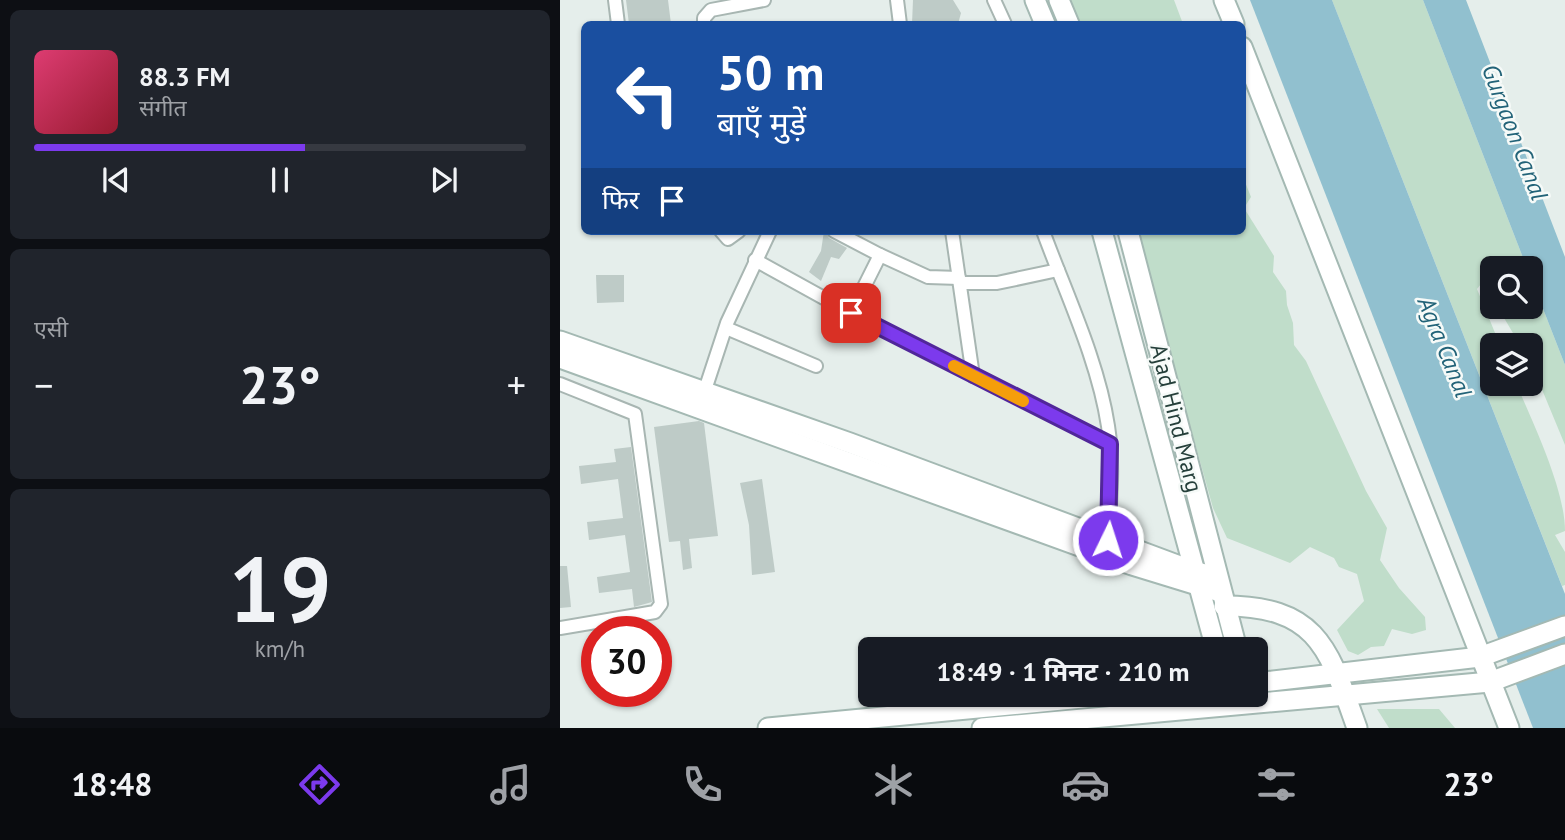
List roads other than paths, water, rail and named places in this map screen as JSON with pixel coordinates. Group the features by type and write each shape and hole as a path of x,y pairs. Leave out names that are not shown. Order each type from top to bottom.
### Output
{"street":[{"path":"615,0 618,21"},
{"path":"704,21 711,10 764,0"},
{"path":"897,0 900,21"},
{"path":"994,0 1004,21"},
{"path":"1035,0 1044,21"},
{"path":"1059,0 1068,21"},
{"path":"1224,0 1233,21"},
{"path":"1246,57 1489,654 1498,679 1508,728"},
{"path":"701,401 726,328 768,235"},
{"path":"842,235 928,277 997,283 1058,270"},
{"path":"953,235 973,376"},
{"path":"1045,235 1093,367 1110,444 1108,540"},
{"path":"1103,235 1212,637"},
{"name":"Ajad Hind Marg","path":"1129,235 1233,637"},
{"path":"851,313 880,255"},
{"path":"755,260 851,313 1110,444"},
{"path":"726,328 816,366"},
{"path":"560,341 701,401 1195,579"},
{"path":"560,358 850,443 1108,540 1220,592 1306,626 1326,650 1357,728"},
{"path":"560,384 635,414 661,604 655,612 560,628"},
{"path":"1268,689 1337,674 1489,654 1565,626"},
{"path":"1268,693 1345,694 1498,679 1565,654"},
{"path":"768,728 988,707"},
{"path":"982,728 1162,707"}],"water":[{"name":"Agra Canal","path":"1250,0 1332,0 1480,377 1480,396 1487,396 1565,594 1565,728 1533,728"},
{"name":"Gurgaon Canal","path":"1423,0 1466,0 1565,257 1565,365 1543,309 1543,256 1522,256"}]}
